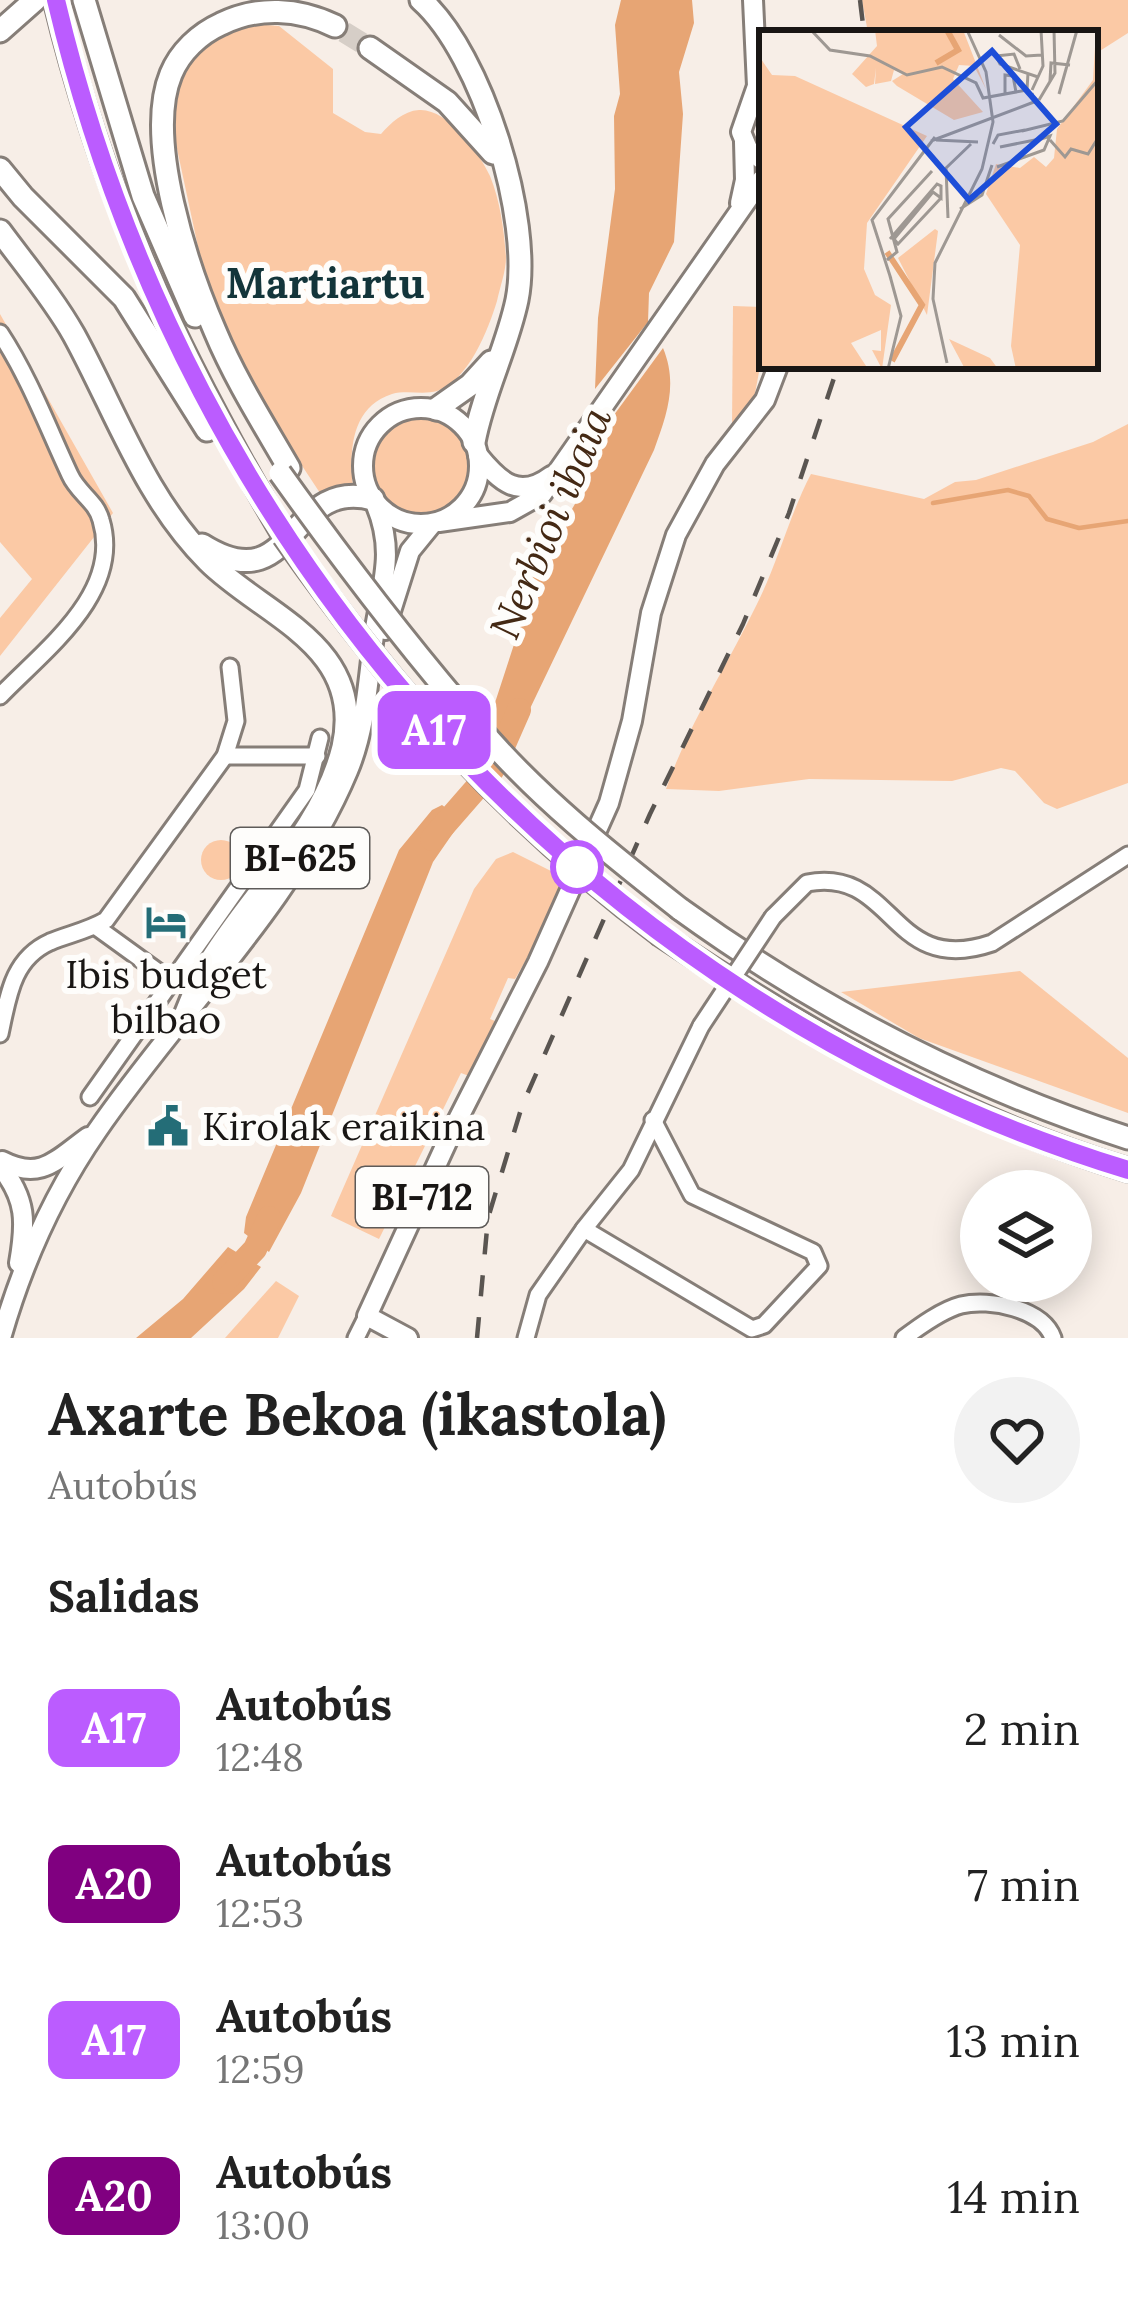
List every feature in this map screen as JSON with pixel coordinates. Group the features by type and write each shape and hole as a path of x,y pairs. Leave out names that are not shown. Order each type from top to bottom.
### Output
{"highway":[{"path":"0,31 35,0"},
{"path":"56,0 119,213 175,340 252,494"},
{"path":"84,0 143,196 203,336 285,471 329,530 337,552 482,732 582,829 680,909 771,971 868,1029 975,1080 1128,1138"},
{"path":"285,471 196,281 166,158 163,119 176,62 193,42 225,21 250,12 274,11 315,16 339,29 295,0"},
{"path":"421,0 437,16 471,71 517,213 521,272 516,302 476,448"},
{"path":"370,48 447,102 504,168"},
{"path":"0,169 124,298 252,494 344,621 459,757 564,856 661,935 772,1009 990,1122 1128,1170"},
{"path":"0,231 72,333 147,479 186,535 209,562 293,624 324,656 341,693 345,729 334,773 309,823 205,971 183,1020"},
{"path":"436,410 470,385 499,353"},
{"path":"186,535 224,556 250,561 283,546 308,515 336,496 374,501"}],"main road":[{"path":"756,0 765,30"},
{"path":"730,224 744,188 742,121 757,100 756,0"},
{"path":"744,142 759,157"},
{"path":"374,501 401,521 435,523 528,506 542,494 759,183"},
{"name":"BI-712","path":"368,1316 452,1131 538,962 613,792 628,740 658,582 706,477 765,400 777,369"},
{"name":"BI-625","path":"2,1338 52,1209 97,1131 250,930 328,813 360,736 388,546 363,473 363,459 373,433 394,414 408,409 436,410"},
{"path":"436,410 459,421 496,477 514,488 539,484 563,464"},
{"name":"BI-625","path":"371,674 418,539 471,496 479,469 476,448"},
{"path":"0,1163 42,1169 97,1131"},
{"path":"0,1163 21,1196 25,1214 14,1298"},
{"path":"386,1278 389,1306 403,1335"},
{"path":"368,1316 403,1335"}],"street":[{"path":"0,333 74,483 94,504 102,523 105,556 100,580 82,608 0,696"},
{"path":"0,1034 10,989 28,956 106,920 226,756 236,721 230,667"},
{"path":"90,1097 308,790 319,747 226,756"},
{"path":"526,1338 538,1295 632,1170 700,1026 773,916 807,883 845,881 867,893 928,947 969,951 992,943 1128,855"},
{"path":"95,926 171,980"},
{"path":"584,1229 752,1329 764,1325 819,1266 813,1252 692,1195 652,1120"},
{"path":"904,1338 958,1305 973,1304 1026,1311 1041,1320 1053,1338"},
{"path":"356,1338 368,1316"}],"shaded area":[{"path":"621,0 692,0 694,23 679,72 683,114 674,242 649,293 648,322 595,389 598,318 615,189 614,116 620,94 615,25"},
{"path":"862,0 1128,0 1128,33 1098,52 1098,30 867,30"},
{"path":"254,24 279,26 333,69 333,113 365,132 381,134 403,115 419,110 451,124 490,176 503,226 503,279 488,326 468,365 437,391 392,394 378,400 356,432 353,486 320,493 258,399 204,275 176,144 174,94 186,59 227,30"},
{"path":"733,306 759,307 760,369 753,404 732,428"},
{"path":"0,314 113,513 0,656 0,618 32,579 0,542"},
{"path":"663,348 670,387 654,450 513,744 489,721 521,623 528,585 590,478 592,445"},
{"path":"412,418 430,418 461,439 469,466 466,485 448,506 430,514 412,514 381,493 373,475 373,457 394,426"},
{"path":"1128,424 1128,783 1057,809 1044,803 1015,771 1001,768 952,781 809,779 719,791 666,789 764,588 811,474 924,499 955,482 976,480 1093,442"},
{"path":"442,805 462,820 433,862 301,1193 269,1252 244,1233 246,1217 399,850 432,810"},
{"path":"221,840 235,846 241,860 235,874 221,880 207,874 201,860 207,846"},
{"path":"513,852 571,881 515,979 508,978 490,1019 495,1021 469,1076 461,1073 379,1239 331,1216 474,889 496,859"},
{"path":"1020,971 1128,1058 1128,1113 919,1038 841,992"},
{"path":"228,1247 261,1267 244,1289 191,1338 136,1338 183,1299"},
{"path":"276,1281 299,1296 278,1338 225,1338"}],"waterway":[{"path":"933,503 1008,490 1029,496 1047,519 1079,528 1128,521"},
{"name":"Nerbioi ibaia","path":"432,839 493,769 519,710"},
{"name":"Nerbioi ibaia","path":"224,1282 255,1249 269,1218"}],"tunnel":[{"path":"344,32 370,48"}],"railway":[{"path":"860,0 864,30"},
{"path":"477,1338 488,1218 522,1106 650,814 743,624 789,513 837,369"}],"bus line":[{"name":"A17","path":"56,0 119,213 214,416 284,536 344,621 459,757 622,906 772,1009 990,1122 1128,1170"}],"place":[{"name":"Ibis budget bilbao","path":"166,922"},
{"name":"Kirolak eraikina","path":"168,1126"}],"district":[{"name":"Martiartu","path":"325,283"}]}
